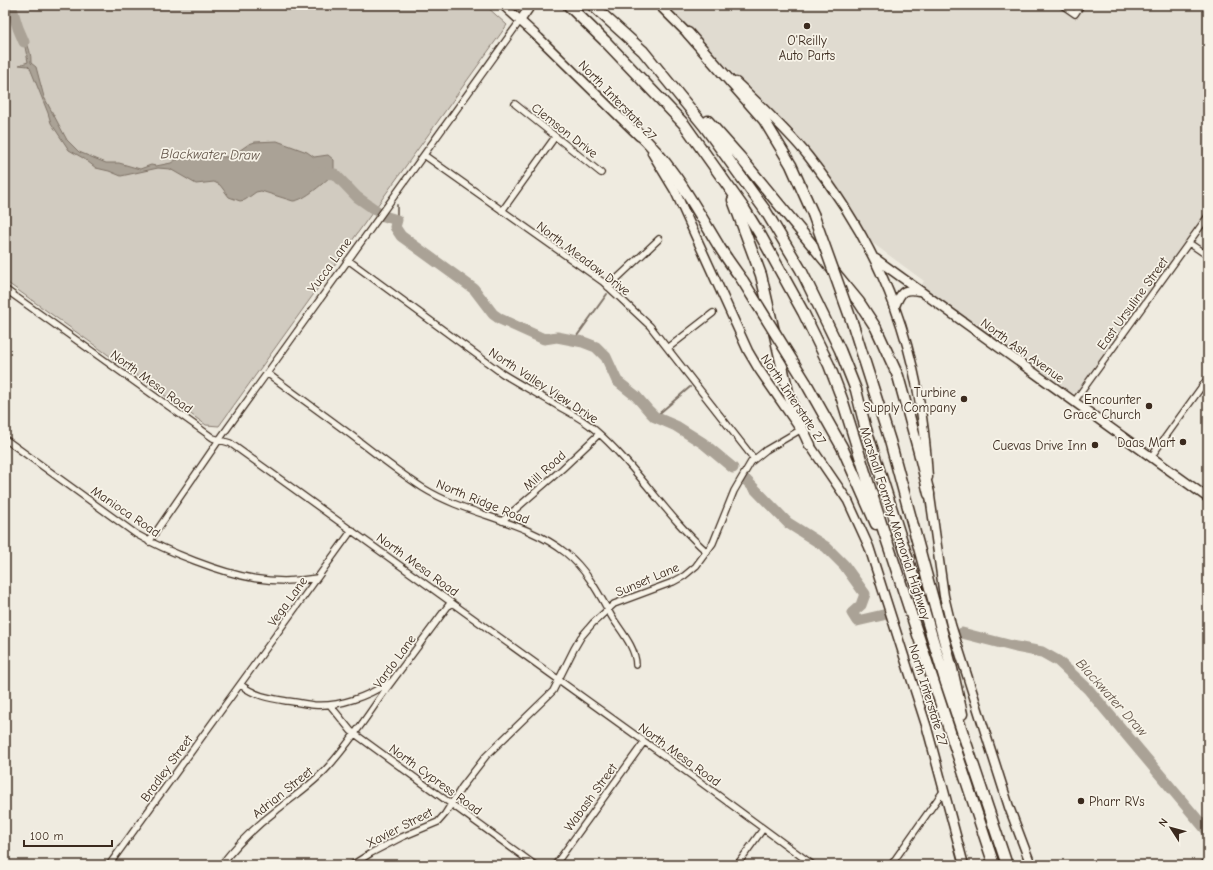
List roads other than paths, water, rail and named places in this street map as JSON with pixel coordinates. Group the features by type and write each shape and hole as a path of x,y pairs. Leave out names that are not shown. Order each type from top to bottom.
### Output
{"highway":[{"name":"Marshall Formby Memorial Highway","path":"568,5 605,40 684,124 745,210 772,254 803,312 829,365 853,430 877,508 994,865"},
{"name":"Marshall Formby Memorial Highway","path":"592,5 643,50 705,127 765,210 801,270 840,350 856,390 865,426 980,788 1007,865"},
{"path":"688,33 764,120 791,165 813,214 853,325 890,441 952,670 980,788"},
{"path":"643,50 740,157 859,302 870,319 880,335 898,376 929,494"},
{"path":"636,132 651,145 689,198 721,249 743,280 828,420 854,472 910,609"},
{"path":"728,187 761,275 788,392 810,445"}],"main road":[{"name":"North Interstate 27","path":"503,5 636,132 650,149 675,191 748,350 758,368 848,501 864,534 890,608 917,695 964,865"},
{"path":"659,5 775,120 807,155 836,193 853,219 874,257 895,306 904,332 917,381 926,442 929,494 944,596 951,625 1009,808 1031,865"},
{"name":"Yucca Lane","path":"520,21 530,7"},
{"name":"North Ash Avenue","path":"874,257 1208,498"},
{"path":"895,306 898,298 905,290 910,289 921,291"},
{"path":"1205,865 1208,862"}],"street":[{"path":"1062,5 1075,14 1081,5"},
{"name":"Yucca Lane","path":"149,542 219,440 520,21"},
{"name":"Clemson Drive","path":"515,104 601,173"},
{"path":"502,211 555,137"},
{"name":"North Meadow Drive","path":"424,155 608,286 650,326 754,459"},
{"name":"East Ursuline Street","path":"1074,402 1208,216"},
{"path":"608,286 659,238"},
{"path":"1189,243 1208,256"},
{"name":"North Valley View Drive","path":"348,260 503,374 585,422 628,464 691,538 707,552"},
{"name":"North Mesa Road","path":"5,289 213,438 230,443 813,865"},
{"path":"668,348 713,313"},
{"name":"North Ridge Road","path":"267,373 424,488 456,504 502,521 541,538 566,553 577,563 592,581 634,653 636,665"},
{"path":"1151,457 1208,378"},
{"name":"Sunset Lane","path":"452,804 486,756 548,697 559,681 581,637 593,623 608,609 622,600 674,582 696,566 707,552 716,536 734,492 754,459 766,450 800,430"},
{"name":"Mill Road","path":"502,521 562,469 599,434"},
{"name":"Manioca Road","path":"5,439 149,542 171,552 205,565 247,578 282,582 317,578"},
{"name":"Vega Lane","path":"241,685 352,530"},
{"name":"Vardo Lane","path":"355,734 394,678 451,602"},
{"path":"241,685 250,692 269,698 315,705 330,704 361,697 377,690 394,678"},
{"name":"Bradley Street","path":"110,865 241,685"},
{"name":"North Cypress Road","path":"330,704 343,722 355,734 535,865"},
{"name":"Adrian Street","path":"221,865 251,832 327,769 355,734"},
{"name":"Wabash Street","path":"555,865 644,742"},
{"path":"891,865 944,790"},
{"name":"Xavier Street","path":"352,865 402,837 438,822 452,804"},
{"path":"737,865 763,828"}],"waterway":[{"name":"Blackwater Draw","path":"11,5 24,42"},
{"name":"Blackwater Draw","path":"318,173 335,174 357,197 377,211"},
{"path":"397,205 397,220"},
{"name":"Blackwater Draw","path":"384,216 397,220 395,227 401,236 474,289 493,314 500,319 544,339 557,337 583,342 596,347 606,357 617,381 636,396 655,417 676,426 703,443 733,468"},
{"path":"574,340 607,294"},
{"path":"655,417 690,387"},
{"name":"Blackwater Draw","path":"746,480 788,523 826,547 844,565 865,594 861,605 852,613 857,621 883,615"},
{"name":"Blackwater Draw","path":"962,633 1042,652 1058,661 1088,689 1208,832"}],"place":[{"name":"O'Reilly Auto Parts","path":"807,26"},
{"name":"Turbine Supply Company","path":"964,399"},
{"name":"Encounter Grace Church","path":"1149,406"},
{"name":"Daas Mart","path":"1183,442"},
{"name":"Cuevas Drive Inn","path":"1095,445"},
{"name":"Pharr RVs","path":"1081,801"}]}
